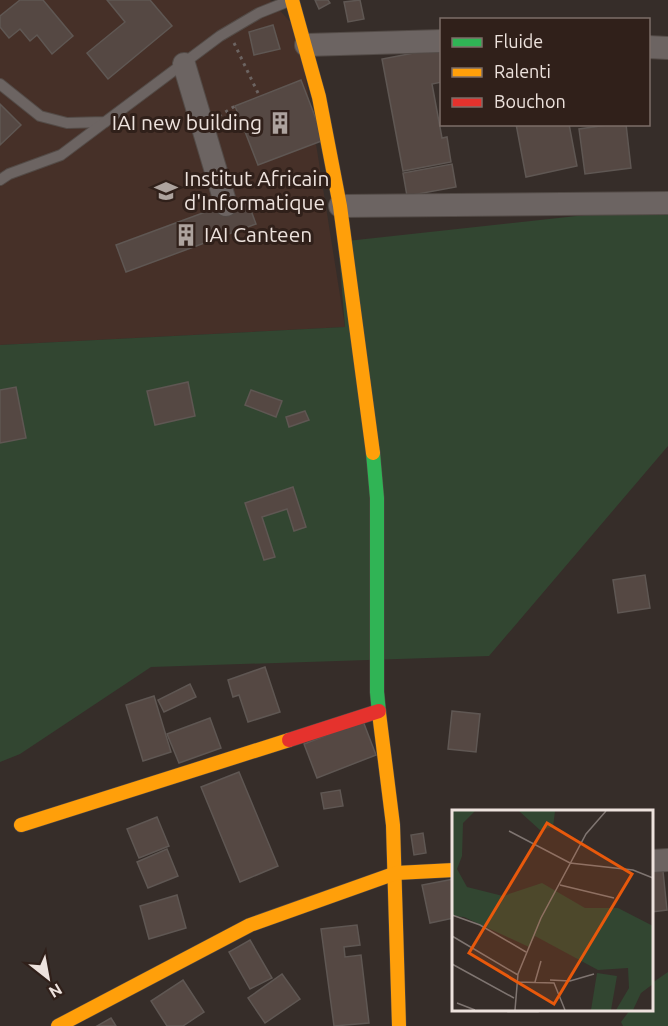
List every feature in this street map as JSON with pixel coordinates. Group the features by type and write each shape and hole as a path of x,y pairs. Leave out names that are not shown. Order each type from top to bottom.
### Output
{"street":[{"path":"292,0 306,45 340,206 350,270 377,498 379,711 393,825 399,1026"},
{"path":"306,45 440,41"},
{"path":"650,47 668,48"},
{"path":"184,64 226,205"},
{"path":"340,206 668,203"},
{"path":"21,825 379,711"},
{"path":"653,861 668,860"},
{"path":"58,1026 250,925 396,873 452,870"}],"lane":[{"path":"0,180 9,174 62,155 228,31 259,13 292,0"},
{"path":"0,84 40,116 68,123 105,122"},
{"path":"42,162 48,173"}],"path":[{"path":"228,31 258,93"}],"shaded area":[{"name":"Institut Africain d'Informatique","path":"0,0 270,0 298,30 345,327 0,345"}],"green space":[{"path":"668,206 668,446 489,656 151,667 20,754 0,762 0,345 345,327 338,242"},
{"path":"668,972 668,1026 623,1026 621,1022 629,1011 653,1011 653,982"}],"building":[{"path":"20,0 43,0 73,36 52,54 37,35 30,41 20,29 9,38 0,27 0,16"},
{"path":"107,0 150,0 172,26 108,79 87,53 125,22"},
{"path":"315,0 328,0 330,3 319,9"},
{"path":"360,0 364,19 348,22 344,2"},
{"path":"273,25 280,49 254,55 249,32"},
{"path":"440,48 440,82 432,84 442,138 447,137 451,162 403,171 382,59"},
{"name":"IAI new building","path":"301,80 324,140 258,165 235,106"},
{"path":"0,104 21,125 0,145"},
{"path":"516,126 569,126 577,166 526,177"},
{"path":"626,126 631,168 585,174 579,129"},
{"path":"452,164 456,187 407,196 403,173"},
{"name":"IAI Canteen","path":"246,197 256,224 126,272 116,245"},
{"path":"188,382 195,416 155,425 147,391"},
{"path":"16,387 26,438 0,443 0,390"},
{"path":"251,390 282,401 276,417 245,405"},
{"path":"305,411 309,420 289,427 286,417"},
{"path":"293,487 306,527 294,531 287,509 262,517 275,557 264,560 245,503"},
{"path":"645,575 650,608 618,613 613,580"},
{"path":"265,667 280,712 248,722 239,695 233,697 228,680"},
{"path":"190,684 196,697 164,712 158,700"},
{"path":"154,696 171,752 143,761 126,705"},
{"path":"452,711 480,714 476,752 448,749"},
{"path":"210,718 221,748 179,763 167,734"},
{"path":"363,721 376,755 317,778 304,744"},
{"path":"239,772 278,866 240,882 201,787"},
{"path":"340,790 343,806 324,809 321,793"},
{"path":"157,817 169,846 139,858 127,829"},
{"path":"423,833 426,853 414,855 411,835"},
{"path":"167,849 178,876 148,888 137,862"},
{"path":"663,871 667,910 653,912 653,872"},
{"path":"452,879 452,918 430,923 422,885"},
{"path":"177,895 186,928 149,939 140,906"},
{"path":"357,925 360,945 344,947 345,957 361,955 369,1023 334,1026 321,929"},
{"path":"250,940 272,978 250,989 229,952"},
{"path":"282,974 300,999 265,1023 248,998"},
{"path":"183,980 204,1012 183,1026 167,1026 151,1001"},
{"path":"508,1011 538,1011 538,1012"},
{"path":"111,1018 116,1026 97,1026"}],"traffic: fast":[{"path":"373,453 377,498 377,692 379,713"}],"traffic: slow":[{"path":"292,0 319,97 340,206 373,453"},
{"path":"379,713 393,825 399,1026"},
{"path":"21,825 289,740"},
{"path":"58,1026 250,925 396,873 452,870"}],"traffic: jam":[{"path":"289,740 379,711"}],"place":[{"name":"IAI new building","path":"280,123"},
{"name":"Institut Africain d'Informatique","path":"166,191"},
{"name":"IAI Canteen","path":"186,235"}]}
